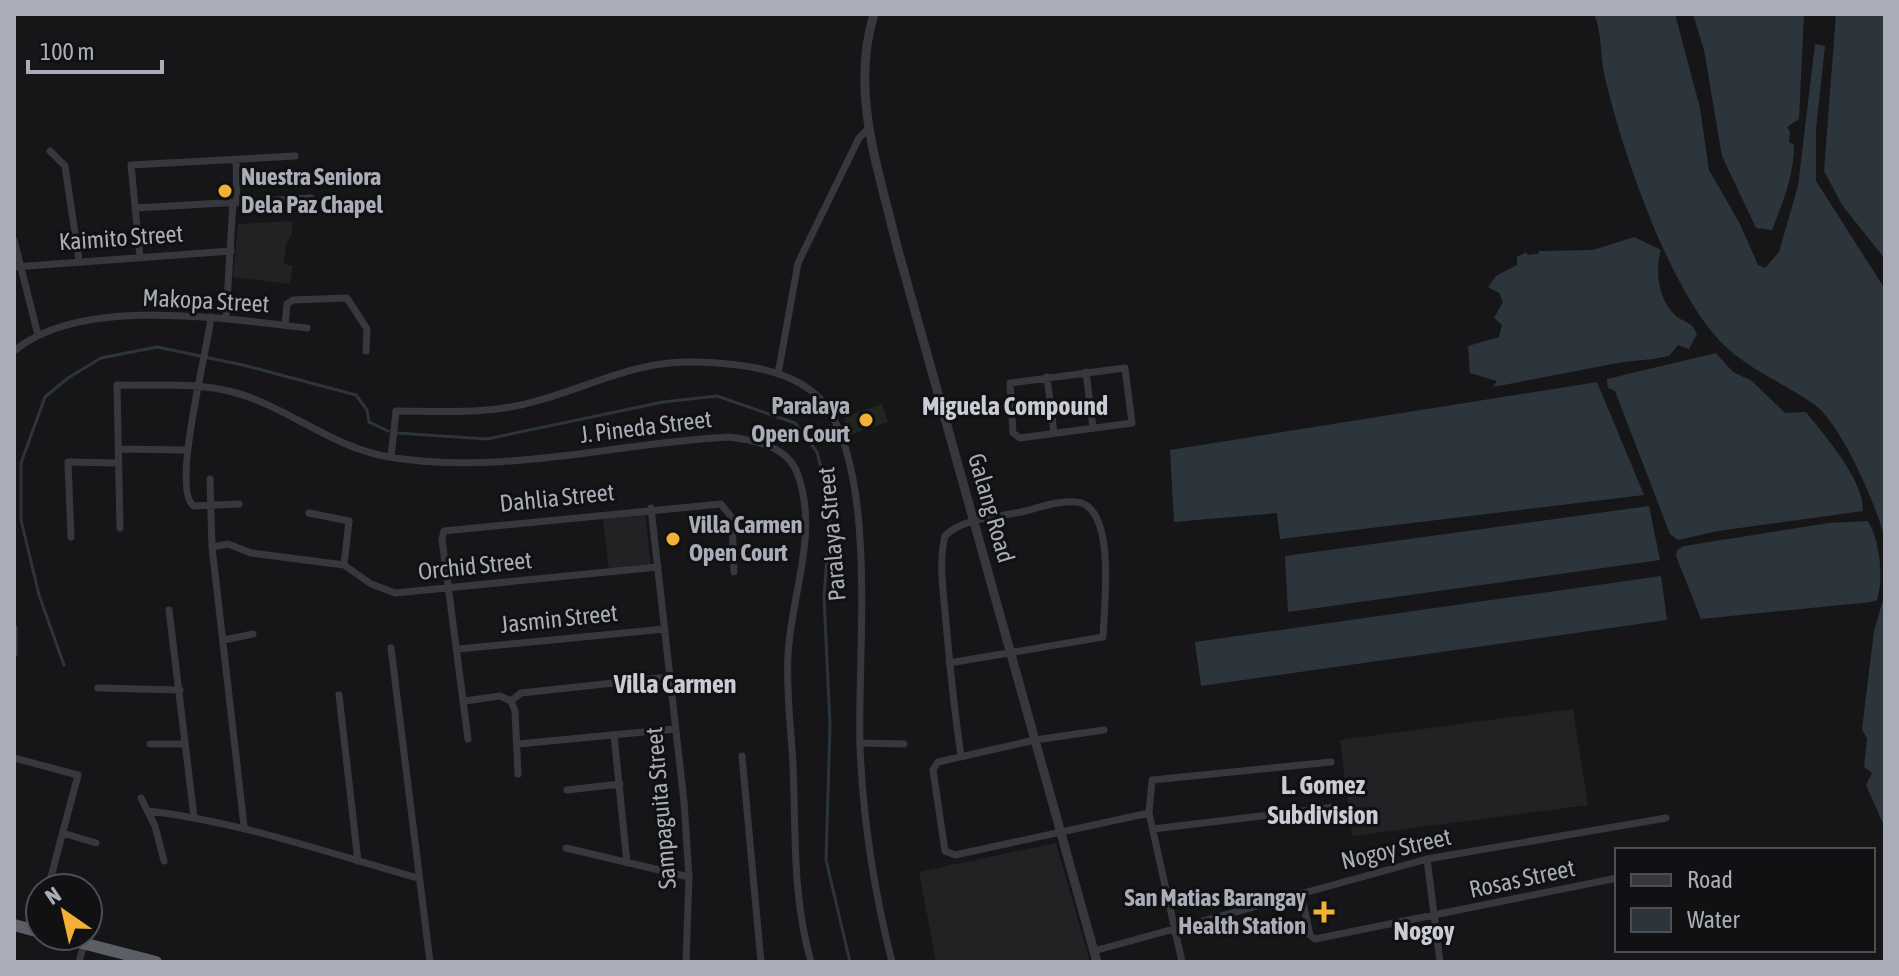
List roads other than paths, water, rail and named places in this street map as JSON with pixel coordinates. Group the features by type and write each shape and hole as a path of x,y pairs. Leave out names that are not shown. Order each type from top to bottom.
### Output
{"highway":[{"path":"104,949 156,962"}],"street":[{"name":"Galang Road","path":"874,14 862,68 869,128 944,416 1097,962"},
{"path":"778,374 798,263 859,138 869,128"},
{"path":"50,151 65,166 79,260"},
{"path":"140,257 131,165 295,156"},
{"path":"226,319 236,159"},
{"path":"135,208 311,198"},
{"path":"14,240 17,266 38,335"},
{"name":"Kaimito Street","path":"17,266 231,251"},
{"path":"285,325 287,304 293,300 347,298 367,329 366,351"},
{"name":"Makopa Street","path":"14,351 38,335 106,318 170,314 307,328"},
{"path":"211,317 208,350 186,450 189,504 239,504"},
{"name":"Paralaya Street","path":"391,457 396,411 480,412 539,401 645,367 691,362 778,374 807,386 825,405 837,426 850,474 858,541 860,743 871,871 892,962"},
{"path":"1125,368 1132,423 1016,437 1010,407 1010,383 1047,377 1125,368"},
{"path":"1086,372 1093,428"},
{"path":"1047,377 1054,433"},
{"name":"J. Pineda Street","path":"119,449 117,385 200,386 249,398 338,442 391,457 446,462 526,461 728,437 762,443 778,450 791,461 805,508 806,535 787,656 795,887 811,962"},
{"path":"944,416 1010,407"},
{"path":"120,528 119,449 186,450"},
{"path":"71,537 68,462 119,463"},
{"path":"210,479 212,547 244,826"},
{"path":"949,663 1103,637 1102,523 1094,509 1077,502 975,521 948,532 942,549 949,663 961,755"},
{"name":"Dahlia Street","path":"468,739 442,539 442,534 449,528 721,504 732,518 734,572"},
{"name":"Sampaguita Street","path":"651,508 689,877 686,962"},
{"path":"309,513 349,521 344,565"},
{"name":"Orchid Street","path":"212,547 220,543 251,553 344,565 371,584 395,593 658,567"},
{"path":"169,610 194,817"},
{"path":"14,628 17,637 14,654"},
{"name":"Jasmin Street","path":"458,649 665,629"},
{"path":"224,640 253,634"},
{"path":"391,648 430,962"},
{"path":"511,701 521,693 669,677"},
{"path":"98,688 180,690"},
{"path":"339,695 358,861"},
{"path":"465,701 500,696 511,701"},
{"path":"511,701 518,744 518,774"},
{"path":"518,744 675,729"},
{"path":"1104,730 1035,740 938,762 933,770 947,854 1149,813"},
{"path":"614,735 627,863"},
{"path":"860,743 904,744"},
{"path":"150,744 185,744"},
{"path":"742,756 755,913 764,959 761,962"},
{"path":"14,758 78,775 52,872"},
{"path":"1182,962 1149,813 1150,785 1156,778 1331,762"},
{"path":"567,790 620,784"},
{"path":"141,798 149,811 164,861"},
{"path":"1153,829 1335,807"},
{"path":"149,811 244,826 307,849 418,878"},
{"name":"Nogoy Street","path":"1094,951 1427,859 1557,840 1666,818"},
{"path":"63,833 96,843"},
{"path":"566,848 689,877"},
{"path":"1427,859 1440,962"},
{"name":"Rosas Street","path":"1301,893 1310,935 1315,939 1434,918 1615,878"}],"water":[{"path":"1594,14 1675,14 1700,108 1709,170 1740,224 1758,265 1765,268 1779,252 1798,186 1815,44 1825,46 1816,128 1816,181 1885,289 1885,540 1857,468 1825,415 1815,405 1748,364 1723,344 1694,307 1677,277 1633,173 1604,74"},
{"path":"1693,14 1804,14 1799,119 1787,127 1789,142 1794,145 1792,167 1772,230 1756,228 1722,156 1704,50"},
{"path":"1836,14 1885,14 1885,259 1842,205 1824,171"},
{"path":"1634,237 1661,250 1658,274 1664,300 1673,313 1692,326 1697,334 1689,349 1678,345 1669,356 1493,387 1497,381 1470,373 1468,346 1499,337 1502,325 1494,318 1503,302 1499,293 1488,287 1496,276 1517,265 1517,257 1527,252 1527,255 1538,254 1539,251 1593,250"},
{"path":"1716,353 1733,372 1752,381 1785,413 1806,412 1850,472 1862,499 1863,511 1718,531 1678,540 1670,534 1615,391 1608,388 1607,379"},
{"path":"1597,382 1644,495 1280,539 1277,513 1174,522 1170,450"},
{"path":"1649,506 1660,560 1288,612 1285,556"},
{"path":"1868,521 1878,549 1880,571 1877,600 1871,602 1701,619 1676,556 1677,550 1684,546 1829,523"},
{"path":"1661,576 1667,620 1201,686 1195,642"},
{"path":"1885,593 1885,828 1866,785 1872,773 1864,767 1867,739 1862,729 1874,631"}],"waterway":[{"path":"64,665 39,595 21,520 21,463 45,397 68,378 101,358 157,347 243,365 356,395 367,410 369,422 388,431"},
{"path":"397,433 487,439 663,402 717,396 795,423 817,452 831,505 824,597 830,725 826,860 850,962"}],"place":[{"name":"Nuestra Seniora Dela Paz Chapel","path":"225,191"},
{"name":"Paralaya Open Court","path":"866,420"},
{"name":"Villa Carmen Open Court","path":"673,539"},
{"name":"San Matias Barangay Health Station","path":"1324,912"}],"district":[{"name":"Miguela Compound","path":"1015,406"},
{"name":"Villa Carmen","path":"675,684"},
{"name":"L. Gomez Subdivision","path":"1323,800"},
{"name":"Nogoy","path":"1424,931"}]}
